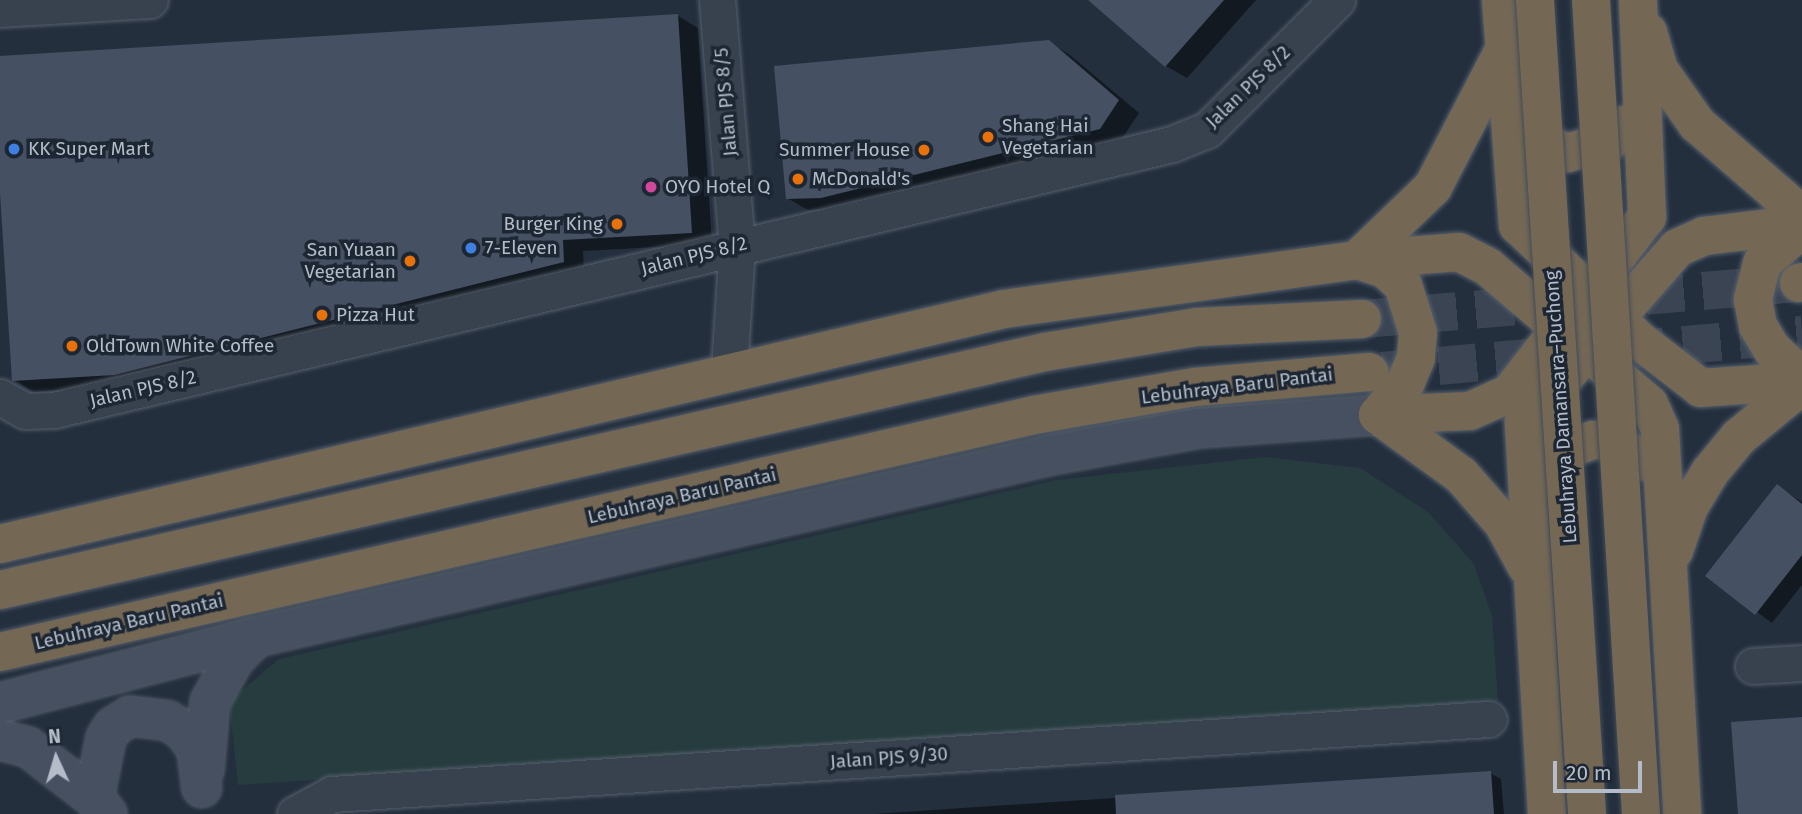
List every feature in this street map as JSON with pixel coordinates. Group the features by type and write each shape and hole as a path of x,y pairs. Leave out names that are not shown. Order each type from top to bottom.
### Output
{"highway":[{"path":"1500,0 1518,225 1602,306 1701,388 1802,381"},
{"name":"Lebuhraya Damansara–Puchong","path":"1535,0 1587,814"},
{"path":"1591,0 1641,814"},
{"path":"1602,306 1647,217 1640,99 1639,0"},
{"path":"1639,0 1659,70 1677,98 1725,151 1802,215"},
{"path":"1357,260 1433,187 1504,51"},
{"path":"1506,100 1528,136 1567,152 1611,141 1640,99"},
{"path":"1378,415 1470,411 1510,393 1573,340 1602,306 1677,248 1704,236 1802,227"},
{"path":"1802,227 1762,263 1753,300 1758,326 1772,349 1802,381"},
{"path":"0,544 729,371 1004,309 1357,260 1459,252 1488,267 1649,404 1660,429 1682,814"},
{"path":"1357,260 1385,269 1403,285 1418,332 1416,358 1406,382 1378,415"},
{"path":"0,590 1045,352 1197,327 1362,319"},
{"path":"1547,814 1524,423 1573,340"},
{"name":"Lebuhraya Baru Pantai","path":"0,652 1034,415 1195,387 1369,372"},
{"path":"1668,569 1689,507 1710,472 1739,437 1802,381"},
{"path":"1378,415 1461,475 1503,523 1533,578"},
{"path":"1528,503 1556,454 1593,440 1613,442 1632,450 1664,488"}],"main road":[{"path":"0,703 256,637 1051,455 1200,428 1378,415"},
{"path":"203,801 211,702 234,659 256,637"},
{"path":"101,806 106,738 130,716 168,720 183,730 197,749 203,801"},
{"path":"0,740 28,747 101,806"}],"street":[{"path":"0,9 150,0"},
{"name":"Jalan PJS 8/5","path":"717,0 737,246 729,371"},
{"name":"Jalan PJS 8/2","path":"1,398 24,411 54,410 1164,146 1207,130 1337,0"},
{"path":"1753,666 1802,663"},
{"name":"Jalan PJS 9/30","path":"295,814 332,794 1489,719"}],"green space":[{"path":"1265,457 1360,468 1428,512 1474,564 1492,616 1498,701 238,785 229,701 279,659 1056,480"}],"building":[{"path":"1088,0 1224,0 1165,67"},
{"path":"678,14 692,233 563,240 564,262 114,375 12,381 0,193 0,56"},
{"path":"1049,40 1119,100 1100,129 821,198 786,199 774,66"},
{"path":"1777,484 1802,504 1802,555 1755,615 1705,576"},
{"path":"1802,717 1802,814 1738,814 1731,722"},
{"path":"1491,771 1494,814 1116,814 1115,795"}],"tunnel":[{"path":"1362,319 1799,283"},
{"path":"1626,350 1802,335"},
{"path":"1382,371 1563,355"}],"place":[{"name":"Shang Hai Vegetarian","path":"988,137"},
{"name":"KK Super Mart","path":"14,149"},
{"name":"Summer House","path":"924,150"},
{"name":"McDonald's","path":"798,179"},
{"name":"OYO Hotel Q","path":"651,187"},
{"name":"Burger King","path":"617,224"},
{"name":"7-Eleven","path":"471,248"},
{"name":"San Yuaan Vegetarian","path":"410,261"},
{"name":"Pizza Hut","path":"322,315"},
{"name":"OldTown White Coffee","path":"72,346"}]}
